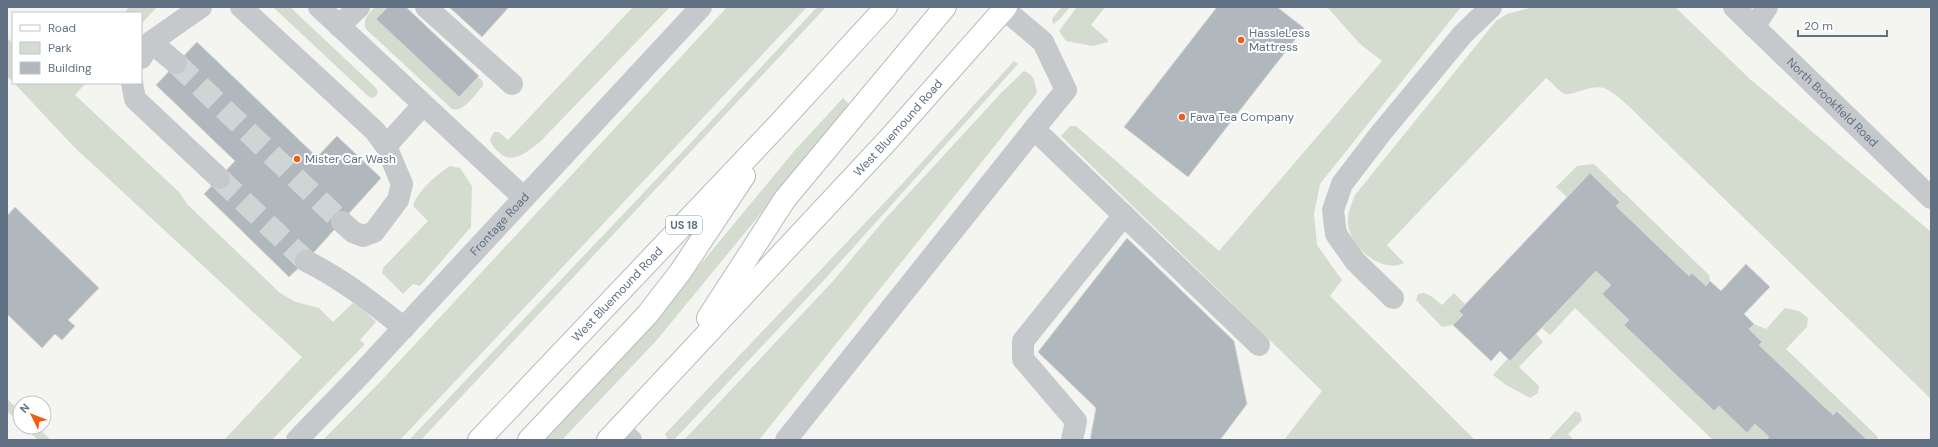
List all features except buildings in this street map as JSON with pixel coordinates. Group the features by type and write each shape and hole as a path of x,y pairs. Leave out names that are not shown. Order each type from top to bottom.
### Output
{"main road":[{"name":"West Bluemound Road","path":"479,440 777,126 886,7"},
{"path":"674,369 785,199 945,7"},
{"name":"West Bluemound Road","path":"619,436 674,369 883,146 1005,8"},
{"path":"529,440 647,315 681,271 777,126"}],"street":[{"path":"176,63 146,50 201,7"},
{"path":"241,7 375,131 386,146 402,184 398,200 374,232 363,236 353,232 342,222"},
{"path":"319,7 423,106 524,198"},
{"path":"339,26 359,7"},
{"path":"426,7 512,84"},
{"name":"Frontage Road","path":"297,440 404,328 701,7"},
{"path":"1393,298 1355,261 1336,234 1333,210 1342,184 1381,133 1463,34 1491,7"},
{"name":"North Brookfield Road","path":"1734,7 1931,198"},
{"path":"1754,27 1767,7"},
{"path":"786,440 1066,90 1043,42 1005,8"},
{"path":"132,84 135,99 219,178"},
{"path":"386,146 423,106"},
{"path":"1034,129 1259,345"},
{"path":"1072,440 1076,421 1023,359 1023,342 1124,215"},
{"path":"306,261 331,274 383,310 404,328"}],"green space":[{"path":"129,7 157,7 142,23 142,12 125,12"},
{"path":"273,7 290,7 374,86 378,91 376,96 371,98 367,95"},
{"path":"375,7 388,7 376,19 459,97 477,78 480,78 483,82 483,86 465,106 452,109 366,29 365,19"},
{"path":"633,7 670,7 540,142 525,153 516,157 507,157 499,153 491,143 490,139 494,132 499,132 508,140"},
{"path":"727,7 807,7 400,440 323,440 381,381"},
{"path":"817,7 826,7 421,440 409,440 685,149"},
{"path":"1062,7 1070,7 1060,19 1053,24 1052,19"},
{"path":"1077,7 1105,7 1091,25 1108,40 1108,42 1093,46 1066,41 1059,31"},
{"path":"1327,7 1461,7 1320,184 1314,214 1317,245 1342,280 1330,296 1475,440 1284,440 1322,391 1061,136 1070,126 1076,126 1219,251 1382,61 1360,44"},
{"path":"1533,7 1675,7 1750,79 1931,232 1931,399 1629,106 1616,95 1604,88 1599,87 1565,94 1546,78 1387,245 1404,263 1386,265 1377,262 1361,250 1350,233 1348,225 1349,213 1355,195 1496,21 1507,14"},
{"path":"7,38 12,42 12,81 7,76"},
{"path":"1014,61 1018,64 825,279 674,440 668,440 665,434 901,185"},
{"path":"1024,71 1032,77 1037,93 759,440 684,440 833,281 885,219 1002,92"},
{"path":"15,84 85,84 75,95 179,192 187,204 280,293 296,302 319,308 333,322 353,303 359,306 376,322 360,340 365,344 272,440 224,440 302,357 74,147"},
{"path":"843,98 850,105 656,341 562,440 541,440 656,318 795,150"},
{"path":"1594,164 1709,275 1710,281 1706,286 1692,273 1689,276 1616,206 1620,201 1590,173 1567,197 1556,187 1577,166"},
{"path":"450,166 460,168 472,186 471,227 420,286 413,284 403,294 382,273 383,268 428,221 413,206 415,201 418,195 428,184"},
{"path":"1596,271 1611,285 1629,320 1714,411 1719,406 1747,432 1755,424 1769,437 1766,440 1713,440 1575,308 1550,335 1542,328"},
{"path":"1424,293 1431,296 1442,305 1454,293 1465,304 1459,311 1463,315 1453,325 1442,327 1416,300 1418,294"},
{"path":"1785,308 1799,311 1808,318 1807,327 1786,349 1877,436 1878,440 1867,440 1838,411 1833,415 1759,345 1762,342 1749,329 1754,324 1766,329"},
{"path":"1536,334 1543,342 1519,367 1539,386 1538,393 1530,398 1506,385 1493,375 1508,358 1510,361"},
{"path":"7,399 12,404 12,416 7,411"},
{"path":"1575,411 1580,413 1582,420 1568,434 1574,440 1548,440"},
{"path":"33,435 46,435 51,440 38,440"}],"tunnel":[{"path":"176,63 342,222"},
{"path":"219,178 306,261"}],"place":[{"name":"HassleLess Mattress","path":"1241,40"},
{"name":"Fava Tea Company","path":"1182,117"},
{"name":"Mister Car Wash","path":"297,159"}]}
